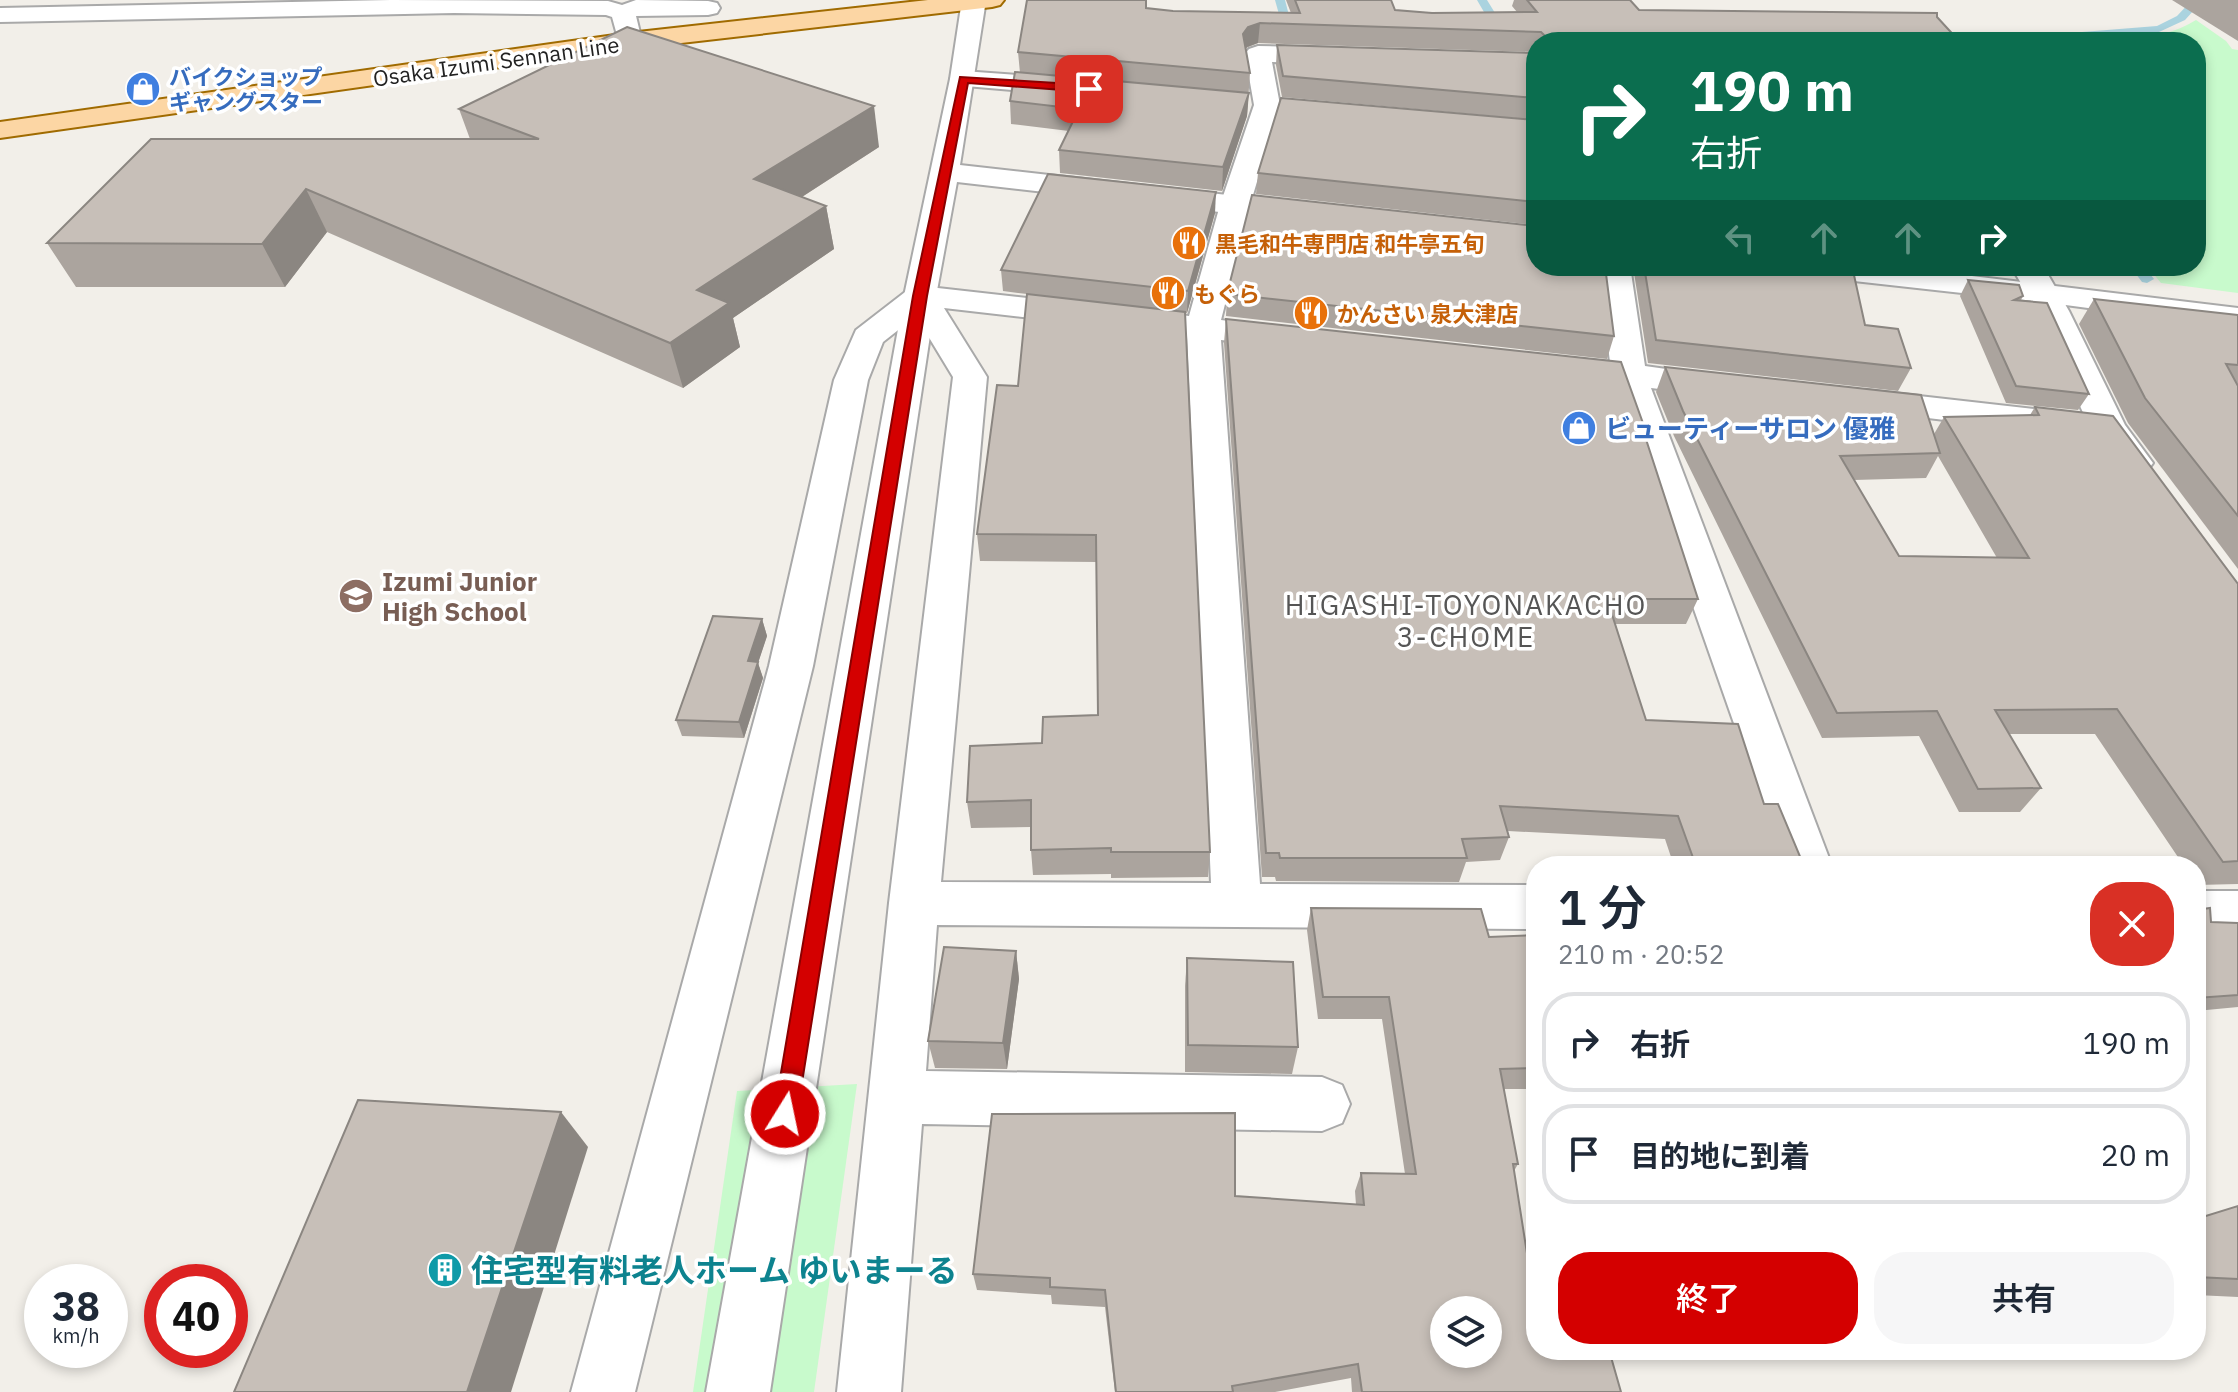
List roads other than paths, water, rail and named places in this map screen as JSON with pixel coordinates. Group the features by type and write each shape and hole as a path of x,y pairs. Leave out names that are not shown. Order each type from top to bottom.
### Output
{"main road":[{"name":"Osaka Izumi Sennan Line","path":"0,130 629,41 980,1"}],"street":[{"path":"738,1392 905,403 920,296 980,1"},
{"path":"0,15 308,5 577,7 608,8 623,13 637,7 708,8"},
{"path":"623,13 629,41"},
{"path":"1237,905 1203,327 1235,205 1267,105 1258,54 1366,57"},
{"path":"963,79 1094,89"},
{"path":"945,172 1330,215"},
{"path":"1615,276 1629,375 1804,856"},
{"path":"1981,276 2035,279 2238,318"},
{"path":"2035,279 2108,428 2155,491"},
{"path":"869,1392 914,903 970,377 920,296"},
{"path":"603,1392 791,666 851,380 868,337 920,296 1313,340"},
{"path":"1534,364 1752,388"},
{"path":"1830,397 2108,428"},
{"path":"914,903 1526,907"},
{"path":"2206,913 2238,913"},
{"path":"896,1097 1322,1104"}],"waterway":[{"path":"1280,0 1288,25"},
{"path":"1482,0 1499,29 1505,30"},
{"path":"2121,32 2159,29 2171,24 2198,0"}],"place":[{"name":"バイクショップ ギャングスター","path":"143,89"},
{"name":"黒毛和牛専門店 和牛亭五旬","path":"1189,243"},
{"name":"もぐら","path":"1168,293"},
{"name":"かんさい 泉大津店","path":"1311,313"},
{"name":"ビューティーサロン 優雅","path":"1579,428"},
{"name":"Izumi Junior High School","path":"356,596"},
{"name":"住宅型有料老人ホーム ゆいまーる","path":"445,1270"}],"district":[{"name":"HIGASHI-TOYONAKACHO 3-CHOME","path":"1466,620"}]}
